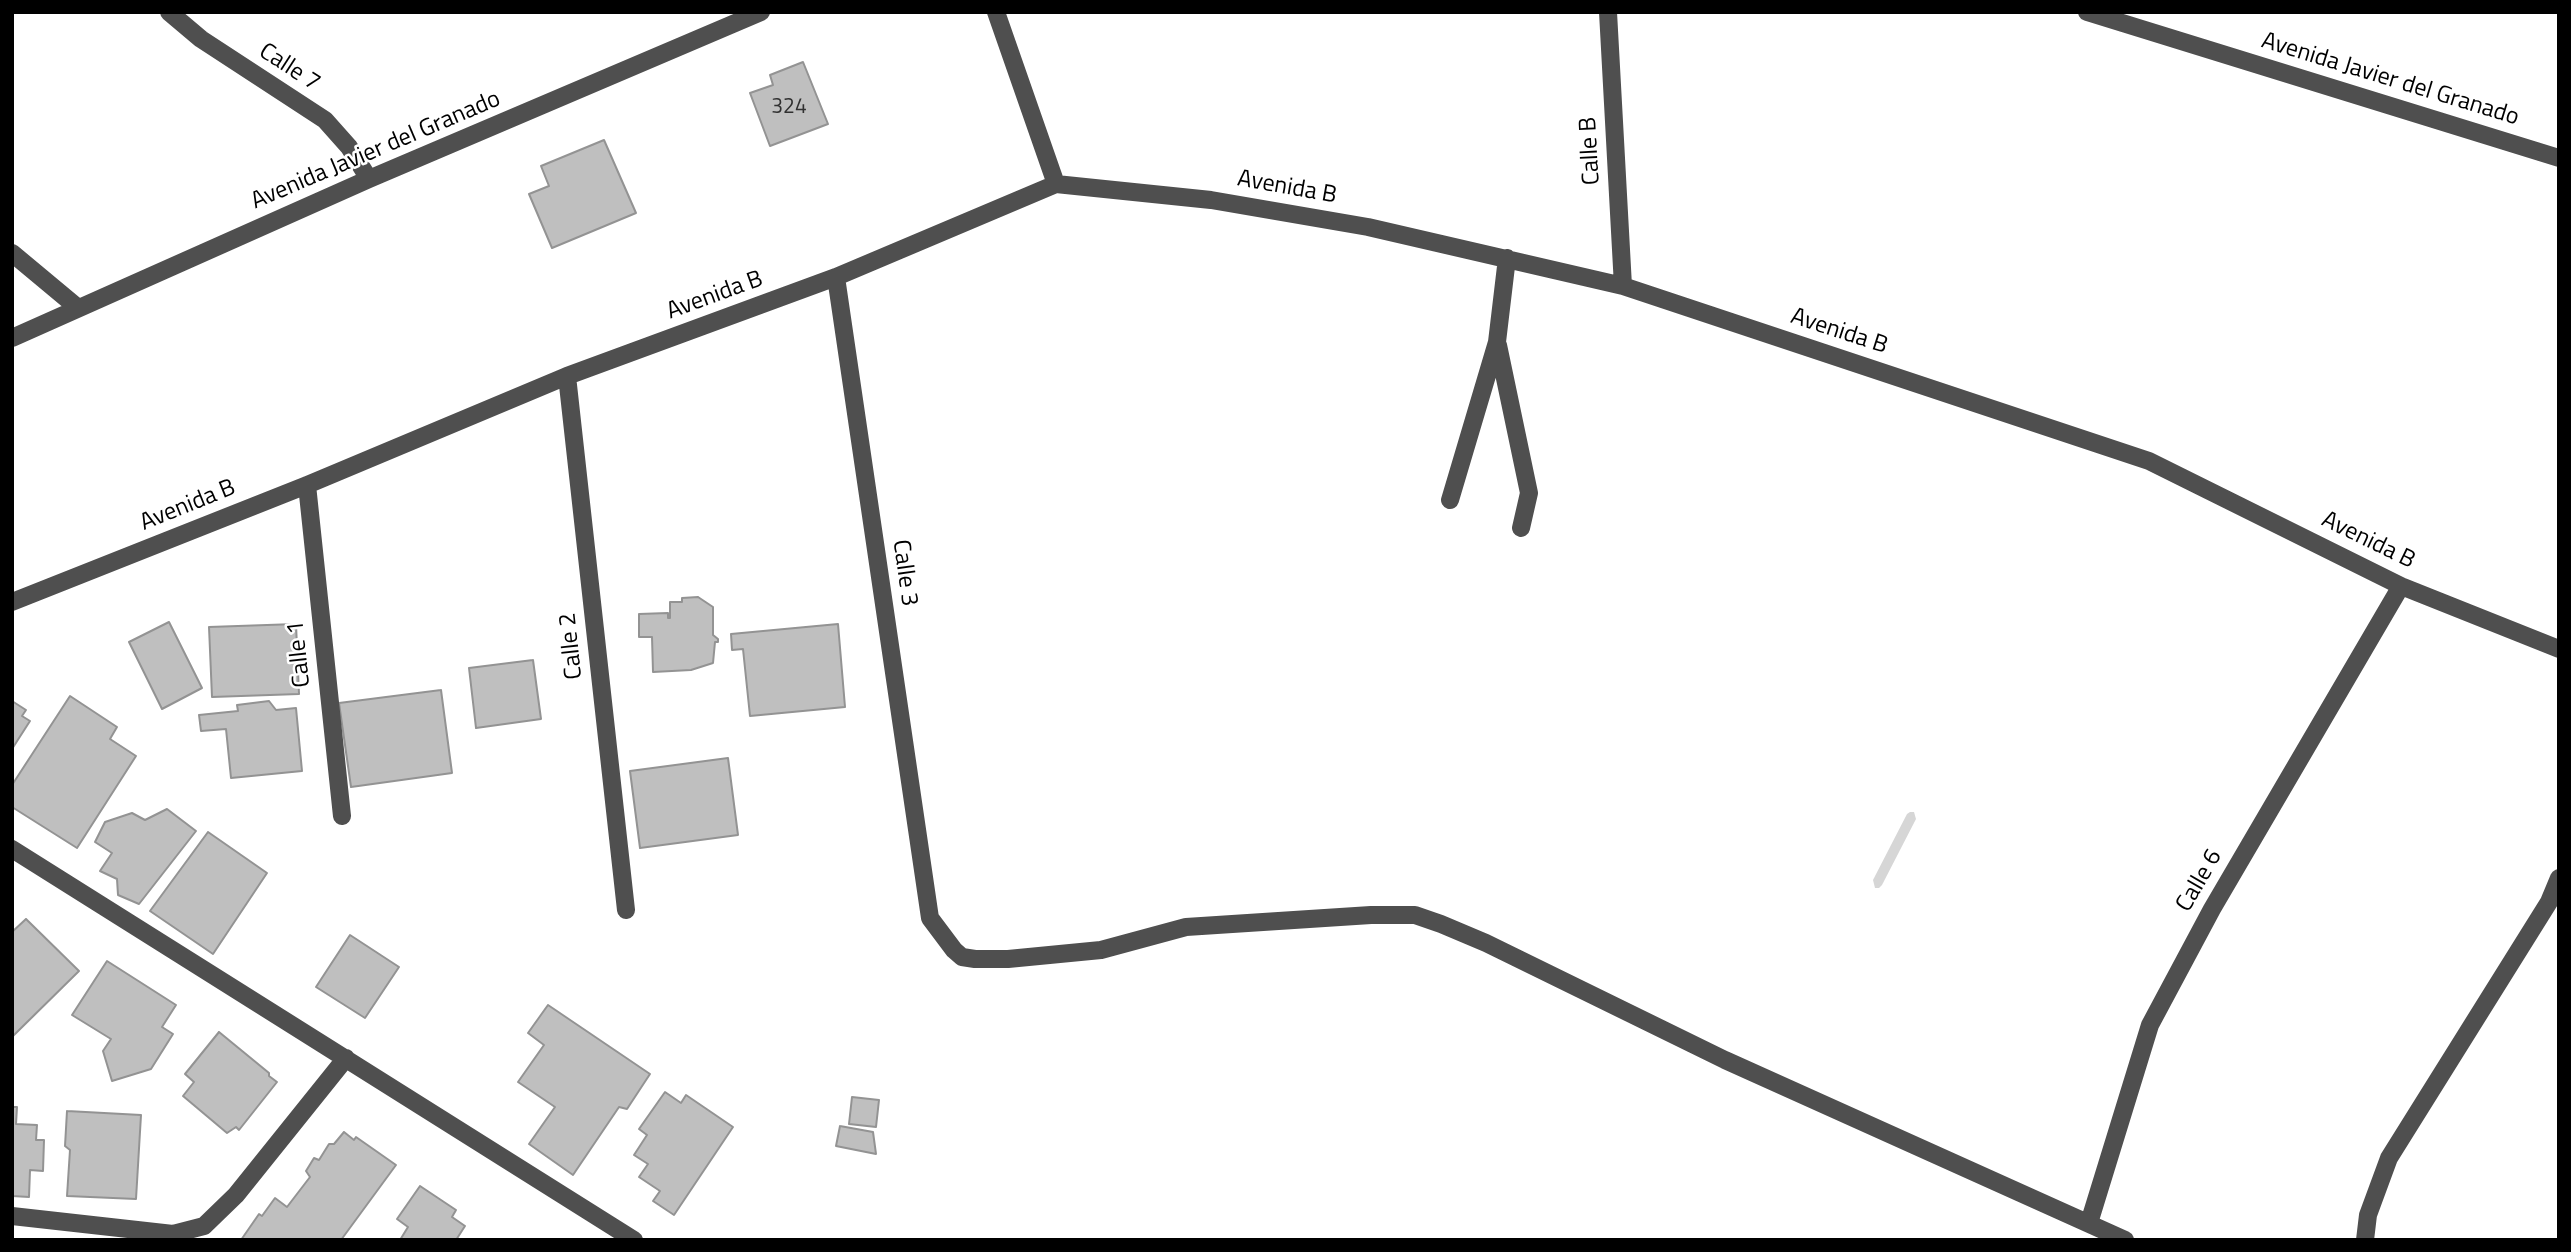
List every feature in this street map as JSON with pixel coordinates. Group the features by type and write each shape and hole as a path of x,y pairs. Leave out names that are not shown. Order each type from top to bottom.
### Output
{"street":[{"name":"Calle 7","path":"169,12 201,39 325,120 349,147 369,179"},
{"name":"Avenida Javier del Granado","path":"12,338 369,179 761,12"},
{"path":"996,12 1056,184"},
{"name":"Calle B","path":"1608,12 1623,286"},
{"name":"Avenida Javier del Granado","path":"2087,12 2559,158"},
{"name":"Avenida B","path":"12,603 307,485 568,376 836,276 1056,184 1211,200 1368,228 1623,286 2149,461 2401,586 2559,649"},
{"path":"12,253 78,308"},
{"path":"1450,500 1497,342 1507,258"},
{"name":"Calle 3","path":"836,276 930,918 962,957 1048,957 1101,950 1186,927 1371,915 1415,915 1486,943 1725,1060 2125,1240"},
{"path":"1497,342 1529,493 1521,528"},
{"name":"Calle 2","path":"568,376 625,910"},
{"name":"Calle 1","path":"307,485 342,817"},
{"name":"Calle 6","path":"2089,1223 2150,1025 2212,909 2401,586"},
{"path":"12,849 634,1240"},
{"path":"2365,1240 2368,1215 2389,1158 2554,899 2559,878"},
{"path":"12,1216 173,1234 204,1226 236,1195 346,1058"}],"shaded area":[{"path":"1910,812 1914,812 1916,819 1882,885 1875,888 1873,880"}],"building":[{"path":"803,62 828,124 770,146 750,93 773,85 770,75"},
{"path":"604,140 636,213 552,248 529,194 549,186 541,166"},
{"path":"698,597 713,607 713,635 718,642 715,642 713,663 691,670 653,672 652,637 639,637 639,614 668,613 670,618 670,602 682,602 682,598"},
{"path":"169,622 202,688 162,709 129,642"},
{"path":"296,624 299,694 212,697 209,627"},
{"path":"838,624 845,707 750,716 743,649 732,650 731,634"},
{"path":"533,660 541,719 476,728 469,668"},
{"path":"441,690 452,773 351,787 339,703"},
{"path":"70,696 117,727 110,739 136,756 77,848 12,807 12,785"},
{"path":"12,701 26,710 22,716 30,721 12,749"},
{"path":"269,701 276,710 296,708 302,771 231,778 226,729 201,731 199,715 238,711 237,705"},
{"path":"728,758 738,835 640,848 630,771"},
{"path":"167,809 196,831 139,904 118,895 117,879 100,871 112,853 95,842 105,822 132,813 145,820"},
{"path":"208,832 267,873 213,954 150,911"},
{"path":"26,919 79,971 12,1037 12,932"},
{"path":"350,935 399,967 365,1018 316,987"},
{"path":"107,961 176,1005 162,1027 173,1034 151,1069 112,1081 103,1051 111,1039 72,1015"},
{"path":"548,1005 650,1074 627,1109 619,1107 573,1175 529,1144 555,1107 518,1082 544,1045 528,1033"},
{"path":"219,1032 277,1082 239,1130 236,1127 227,1133 183,1096 194,1082 185,1074"},
{"path":"665,1092 681,1103 686,1095 733,1127 674,1215 653,1201 660,1191 639,1177 648,1164 634,1155 647,1135 639,1129"},
{"path":"852,1097 879,1100 876,1127 849,1124"},
{"path":"12,1107 17,1107 16,1124 37,1125 36,1140 44,1140 43,1171 30,1170 29,1197 12,1196"},
{"path":"67,1111 141,1115 136,1199 67,1196 70,1150 65,1146"},
{"path":"840,1126 873,1132 876,1154 836,1146"},
{"path":"344,1132 354,1140 356,1137 396,1165 341,1240 241,1240 259,1214 262,1216 275,1198 287,1207 310,1177 306,1171 314,1158 319,1160 329,1144 334,1144"},
{"path":"420,1186 456,1210 452,1217 465,1226 456,1240 400,1240 408,1227 397,1219"}]}
